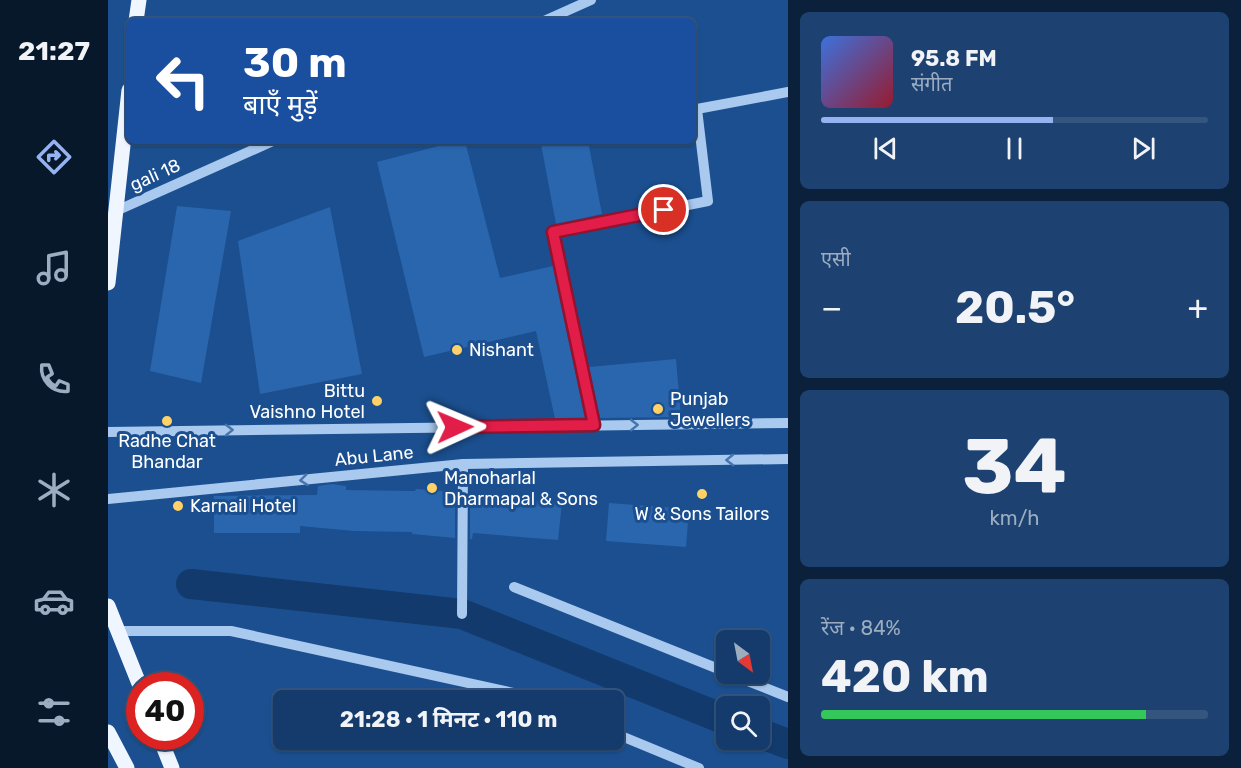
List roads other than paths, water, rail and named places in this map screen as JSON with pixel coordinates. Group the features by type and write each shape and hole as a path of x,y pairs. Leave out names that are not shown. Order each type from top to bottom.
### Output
{"main road":[{"path":"136,18 139,0"},
{"path":"108,284 126,118"},
{"path":"108,606 134,672"},
{"path":"108,732 127,768"},
{"path":"165,750 172,768"}],"street":[{"path":"551,18 591,0"},
{"path":"594,425 553,232 708,201 698,109 788,92"},
{"name":"gali 18","path":"116,211 266,144"},
{"name":"Abu Lane","path":"108,432 788,423"},
{"name":"Abu Lane","path":"108,499 463,464 788,459"},
{"path":"462,614 463,464"},
{"path":"514,587 716,668"},
{"path":"118,631 231,631 500,690"},
{"path":"756,684 788,697"},
{"path":"624,737 699,768"}],"waterway":[{"path":"191,584 462,614 716,716"},
{"path":"770,737 788,744"}],"place":[{"name":"Nishant","path":"457,350"},
{"name":"Bittu Vaishno Hotel","path":"377,401"},
{"name":"Punjab Jewellers","path":"658,409"},
{"name":"Radhe Chat Bhandar","path":"167,421"},
{"name":"Manoharlal Dharmapal & Sons","path":"432,488"},
{"name":"W & Sons Tailors","path":"702,494"},
{"name":"Karnail Hotel","path":"178,506"}]}
